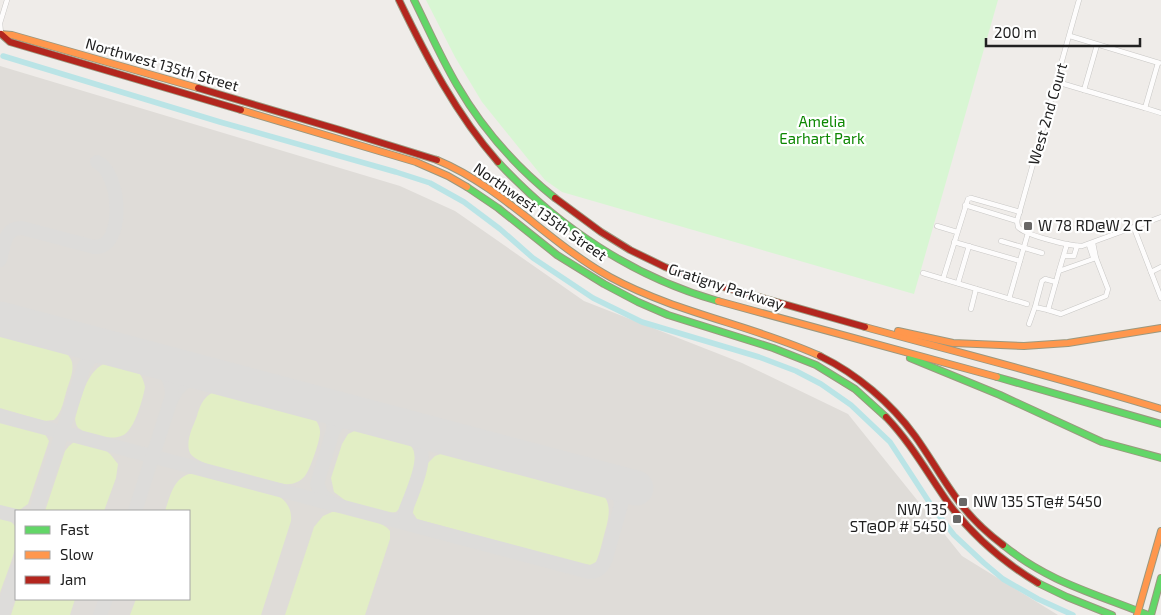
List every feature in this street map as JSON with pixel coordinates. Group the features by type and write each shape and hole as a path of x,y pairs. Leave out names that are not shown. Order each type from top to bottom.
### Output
{"main road":[{"name":"Gratigny Parkway","path":"400,0 442,86 486,150 545,208 578,234 619,259 656,278 698,294 1161,424"},
{"name":"Gratigny Parkway","path":"414,0 459,88 482,122 513,159 541,186 579,218 613,240 660,265 702,281 922,343 1161,407"},
{"name":"Northwest 135th Street","path":"1,34 12,35 120,65 302,118 443,162 475,179 576,256 628,286 677,308 791,343 824,358 861,381 898,415 915,435 962,506 1004,548 1047,576 1075,589 1138,613 1149,615"},
{"name":"Northwest 135th Street","path":"1,34 10,42 416,162 468,187 570,264 624,296 688,322 792,354 837,376 855,388 892,423 908,443 955,512 969,528 1002,558 1022,574 1042,586 1073,601 1112,615"},
{"path":"298,128 302,118"},
{"path":"870,327 900,331 953,343 1024,346 1068,343 1161,328"},
{"path":"885,348 1000,394 1058,423 1102,442 1161,458"},
{"path":"1147,455 1161,463"},
{"path":"1138,613 1161,531"},
{"path":"1149,615 1161,578"}],"street":[{"path":"1,34 0,22 7,0"},
{"name":"West 2nd Court","path":"1028,233 1018,227 1017,221 1079,0"},
{"path":"1070,36 1160,63 1145,108"},
{"path":"1084,90 1097,44"},
{"path":"1057,82 1161,113"},
{"path":"943,279 968,199 971,198 1020,212"},
{"path":"965,204 1017,221"},
{"path":"1005,217 1007,208"},
{"path":"1009,299 1028,233 1077,246 1090,244 1161,217"},
{"path":"937,226 957,232"},
{"path":"1134,228 1151,272 1158,283 1161,298"},
{"path":"1001,241 1042,253"},
{"path":"954,242 1020,261"},
{"path":"1048,310 1067,244"},
{"path":"1034,307 1061,314 1106,296 1108,289 1090,244"},
{"path":"958,284 969,246"},
{"path":"1064,256 1074,256 1077,246"},
{"path":"1059,271 1096,258"},
{"path":"1151,272 1161,267"},
{"path":"923,273 1027,304"},
{"path":"1029,324 1043,280 1056,282"},
{"path":"971,309 976,289"}],"shaded area":[{"path":"0,66 400,186 455,211 584,301 742,363 848,414 962,556 1058,615 0,615"}],"green space":[{"name":"Amelia Earhart Park","path":"426,0 998,0 914,294 562,192 545,180 482,102 455,57"},
{"path":"0,331 41,340 61,349 68,355 72,362 71,376 61,410 54,420 44,421 0,408"},
{"path":"114,361 130,366 141,376 145,387 140,405 132,425 125,434 109,438 89,434 76,425 75,419 83,391 87,382 98,368 105,363"},
{"path":"221,390 306,412 313,417 317,422 320,435 312,461 303,478 296,483 284,484 218,468 195,458 190,453 189,439 200,406 211,393"},
{"path":"0,421 39,431 45,434 49,441 28,504 19,510 0,506"},
{"path":"359,429 375,430 399,438 410,445 413,450 415,462 411,478 401,507 396,512 388,513 346,501 334,492 331,478 342,444 348,434"},
{"path":"74,442 78,442 98,446 110,454 118,464 116,478 104,510 45,510 65,451"},
{"path":"449,451 595,489 602,494 606,499 609,511 596,562 590,565 581,564 417,519 413,513 414,506 427,464 435,456"},
{"path":"197,474 275,494 289,508 291,521 261,615 130,615 136,600 190,600 190,510 165,510 176,484 184,476"},
{"path":"332,512 346,513 372,520 380,523 390,531 390,539 365,615 285,615 314,527 323,516"},
{"path":"0,518 7,520 15,527 15,546 0,593"},
{"path":"16,600 75,600 70,615 11,615"}],"waterway":[{"path":"3,56 430,183 464,202 500,229 533,258 593,298 642,322 759,357 796,371 821,384 851,405 890,442 933,508 954,535 984,563 1003,579 1038,599 1073,615"}],"taxiway":[{"path":"0,260 8,234 22,228 94,247 104,244 111,236 115,224 115,194 105,169 97,162"},
{"path":"36,510 84,367 96,353 114,349"},
{"path":"135,510 172,396 168,377 160,367 144,357"},
{"path":"171,400 178,388 188,381 194,378 214,376"},
{"path":"319,404 331,415 333,431 317,484 322,495 332,503"},
{"path":"0,416 589,572 600,568 606,558 621,505 616,483"},
{"path":"333,431 345,418 363,416"},
{"path":"408,428 421,446 422,457 417,480 405,512 406,519 412,525"},
{"path":"0,512 15,516"},
{"path":"2,615 15,574"},
{"path":"100,615 106,600"}],"runway":[{"path":"0,319 636,488"}],"traffic: fast":[{"path":"414,0 451,75 477,116 513,160 555,198"},
{"path":"498,162 546,208 599,247 627,264 656,278 718,301"},
{"path":"467,187 498,208 557,255 604,284 668,315 773,348 816,365 855,389 886,417"},
{"path":"910,358 1000,395 1102,442 1161,458"},
{"path":"997,377 1161,424"},
{"path":"1003,545 1038,569 1055,578 1148,615"},
{"path":"1151,615 1161,578"},
{"path":"1038,583 1112,615"}],"traffic: slow":[{"path":"0,34 12,35 198,88"},
{"path":"241,110 416,162 448,176 467,187"},
{"path":"437,160 461,171 483,185 566,248 610,277 661,300 794,345 820,356"},
{"path":"718,301 997,377"},
{"path":"865,327 1161,409"},
{"path":"898,331 953,343 1024,346 1068,343 1161,328"},
{"path":"1137,615 1161,531"}],"traffic: jam":[{"path":"399,0 443,85 469,125 498,162"},
{"path":"1,34 10,42 241,110"},
{"path":"198,88 437,160"},
{"path":"555,198 601,232 630,250 665,267 702,281 865,327"},
{"path":"820,356 847,371 872,390 895,412 915,436 965,509 980,526 1003,545"},
{"path":"886,417 903,437 958,516 978,538 1038,583"}],"place":[{"name":"W 78 RD@W 2 CT","path":"1028,226"},
{"name":"NW 135 ST@# 5450","path":"963,502"},
{"name":"NW 135 ST@OP # 5450","path":"957,519"}]}
